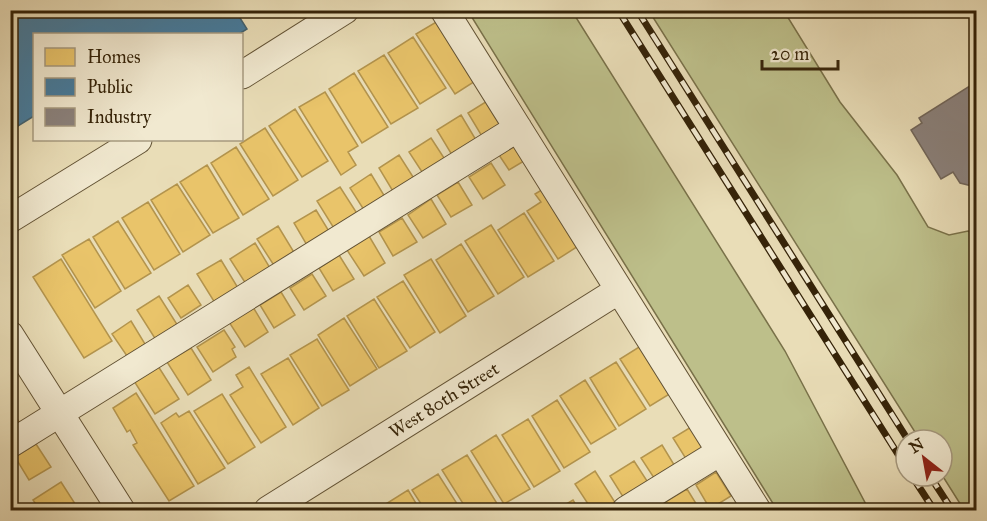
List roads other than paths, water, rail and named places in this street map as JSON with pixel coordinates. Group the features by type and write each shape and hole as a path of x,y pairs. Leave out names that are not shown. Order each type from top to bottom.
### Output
{"street":[{"path":"243,74 345,10"},
{"path":"444,10 757,510"},
{"path":"10,444 518,128"},
{"path":"10,219 136,141"},
{"name":"West 80th Street","path":"268,510 619,290"},
{"path":"10,335 121,510"},
{"path":"626,510 720,452"}],"railway":[{"path":"618,10 894,448"},
{"path":"637,10 900,428"},
{"path":"920,488 934,510"},
{"path":"938,488 952,510"}]}
